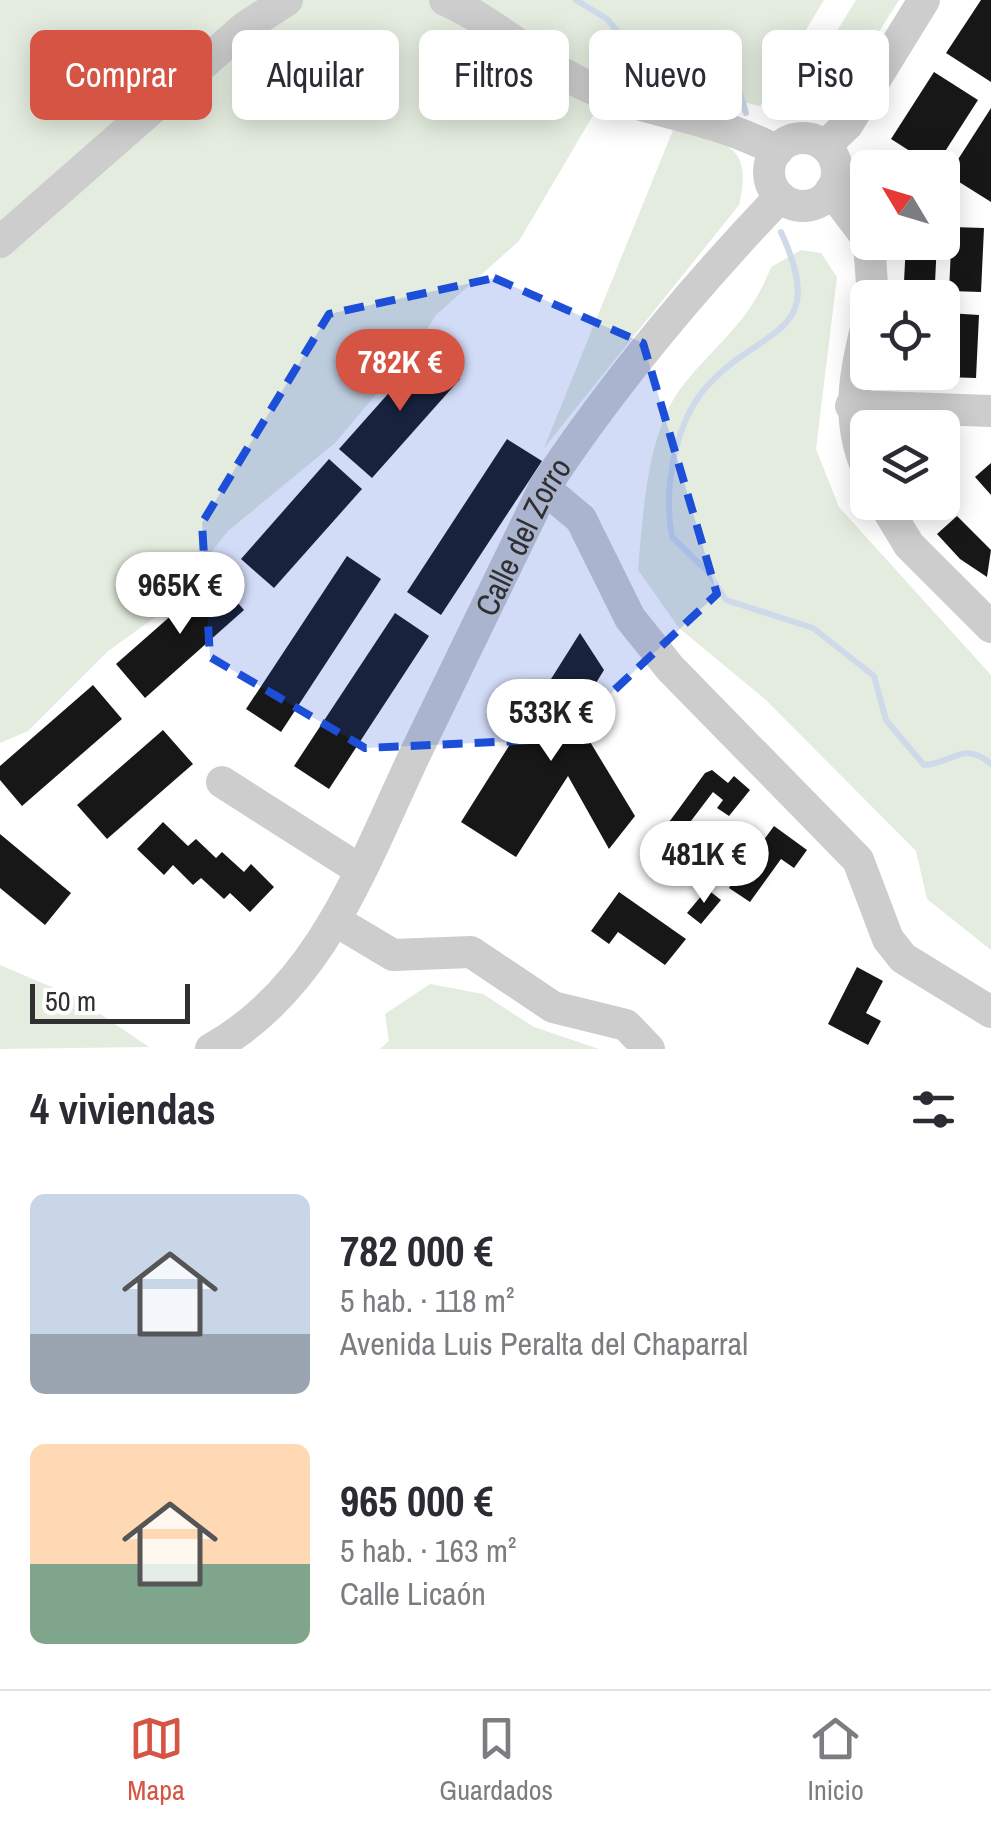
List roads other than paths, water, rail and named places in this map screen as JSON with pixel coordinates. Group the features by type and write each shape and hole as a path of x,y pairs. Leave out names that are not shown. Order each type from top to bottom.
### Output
{"street":[{"path":"0,242 244,28 287,0"},
{"path":"825,146 847,125 924,0"},
{"path":"449,1 547,66 590,87 638,104 728,126 777,151"},
{"path":"803,138 825,146 836,164 831,190 810,205 780,198 769,177 777,151 803,138"},
{"path":"831,190 850,216"},
{"name":"Calle del Zorro","path":"212,1049 243,1032 280,997 336,921 544,488 586,424 703,278 780,198"},
{"path":"851,410 854,390"},
{"path":"851,406 991,412"},
{"path":"544,488 581,519 630,618 670,668 858,860 888,938 903,958 991,1012"},
{"path":"895,520 910,545 991,627"},
{"path":"222,782 360,870"},
{"path":"336,921 392,955 471,952 488,960 530,996 553,1008 626,1025 649,1049"}],"waterway":[{"path":"576,0 607,19 629,45 680,54 734,74 746,113"},
{"path":"781,232 794,266 798,291 794,310 784,325 710,383 688,415 671,476 672,537 709,573 726,600 813,628 874,676 886,720 924,765 965,754 991,764"}]}
